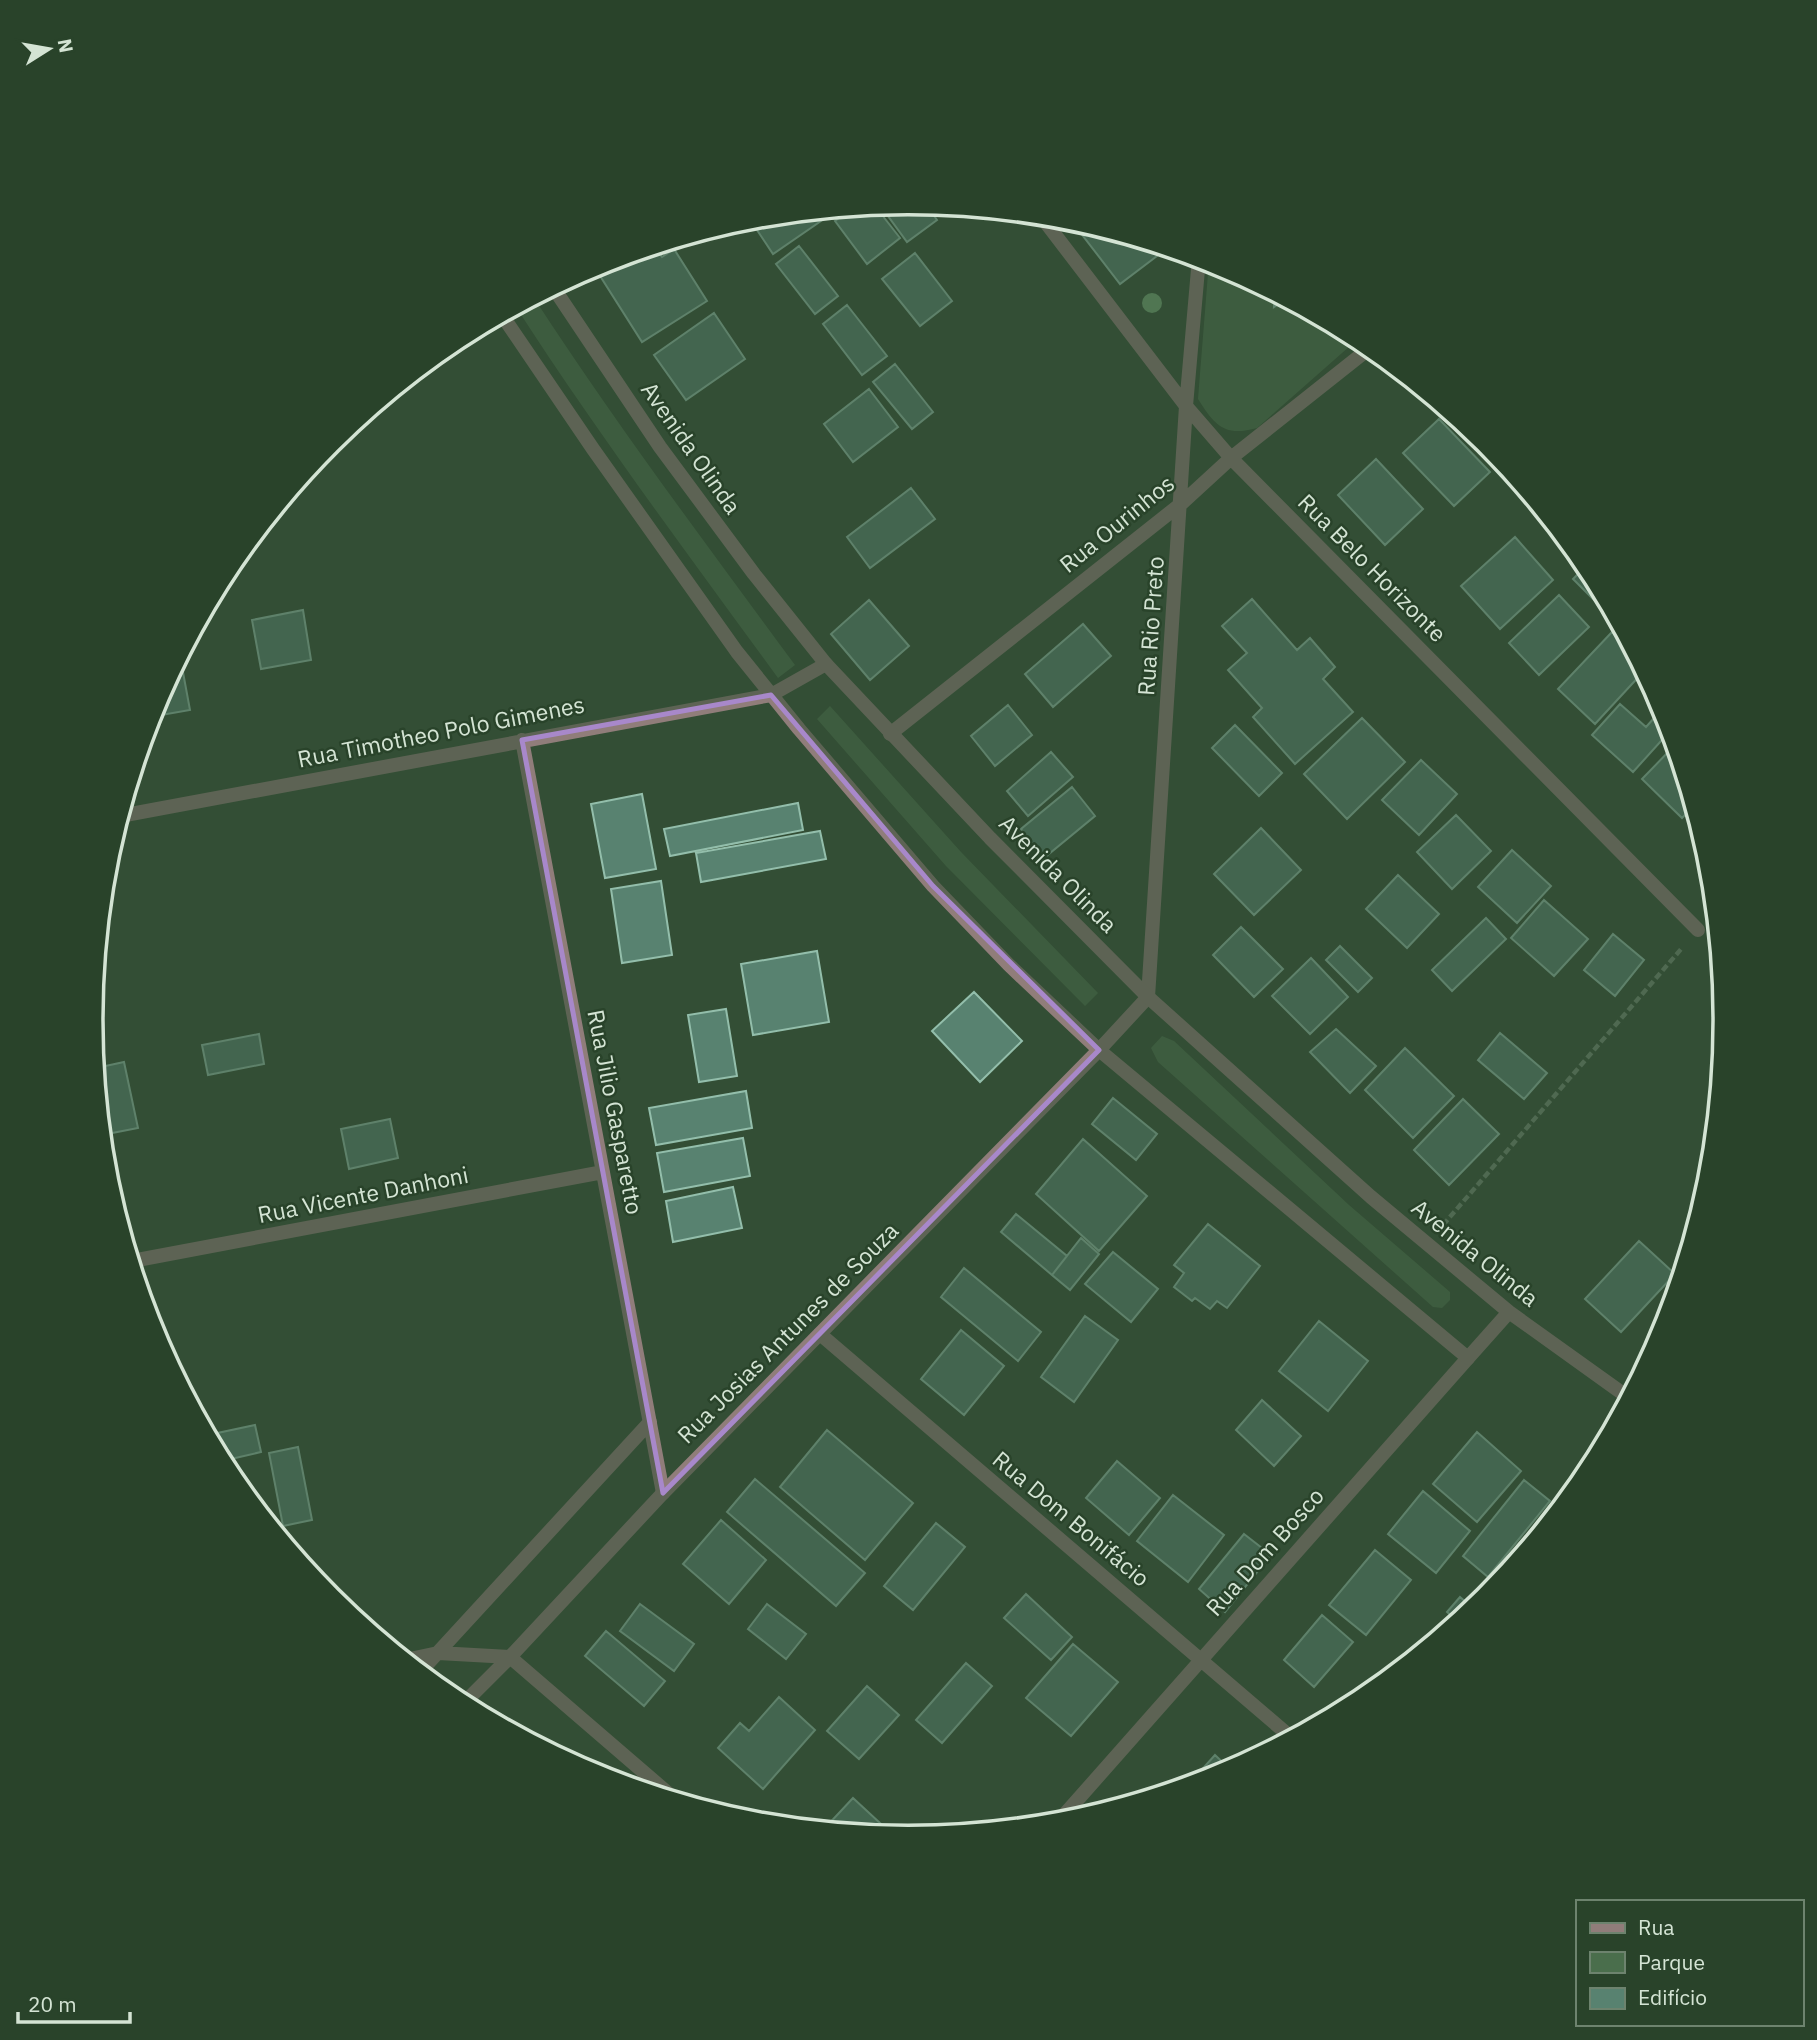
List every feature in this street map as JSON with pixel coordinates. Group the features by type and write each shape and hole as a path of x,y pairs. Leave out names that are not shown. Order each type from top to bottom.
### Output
{"street":[{"name":"Rua Belo Horizonte","path":"1050,227 1186,406 1231,458 1698,930"},
{"name":"Rua Rio Preto","path":"1148,997 1182,503 1186,406 1198,269"},
{"name":"Avenida Olinda","path":"558,295 660,447 754,573 826,664 890,734 1148,997 1426,1244 1509,1312 1622,1393"},
{"path":"507,322 737,652 933,886 1009,965 1099,1050 1468,1358"},
{"name":"Rua Ourinhos","path":"890,734 1182,503 1231,458 1362,354"},
{"name":"Rua Timotheo Polo Gimenes","path":"131,814 771,695 826,664"},
{"name":"Rua Jilio Gasparetto","path":"522,740 663,1493"},
{"name":"Rua Josias Antunes de Souza","path":"471,1696 663,1493 1148,997"},
{"name":"Rua Vicente Danhoni","path":"140,1259 603,1172"},
{"name":"Rua Dom Bosco","path":"1069,1809 1509,1312"},
{"name":"Rua Dom Bonifácio","path":"820,1334 1284,1731"},
{"path":"427,1665 649,1422"},
{"path":"416,1658 438,1653 510,1657 660,1786"}],"path":[{"path":"1426,1244 1698,930"}],"highlighted area":[{"path":"771,695 933,886 1099,1050 663,1493 522,740"}],"green space":[{"path":"1208,273 1265,298 1350,346 1257,428 1237,431 1222,427 1198,399"},
{"path":"539,305 629,438 795,665 778,678 611,448 521,315"},
{"path":"830,706 961,852 1098,993 1085,1006 946,866 817,719"},
{"path":"1162,1036 1174,1041 1349,1205 1450,1292 1450,1300 1442,1308 1433,1307 1158,1062 1151,1048"}],"building":[{"path":"882,215 900,238 867,264 835,221 839,218"},
{"path":"888,215 934,215 937,220 907,242"},
{"path":"823,220 773,254 756,229"},
{"path":"1081,234 1157,254 1120,284"},
{"path":"799,246 838,296 815,314 776,264"},
{"path":"674,250 707,301 642,342 600,276 650,257 660,254 662,257"},
{"path":"915,253 952,301 920,326 882,279"},
{"path":"847,305 887,356 862,375 823,324"},
{"path":"714,313 745,359 686,400 654,355"},
{"path":"895,364 933,412 912,429 873,382"},
{"path":"869,389 898,427 853,462 824,424"},
{"path":"1439,419 1490,472 1454,506 1403,453"},
{"path":"1376,459 1423,509 1385,545 1338,495"},
{"path":"911,488 935,519 870,568 847,537"},
{"path":"1515,537 1553,580 1500,629 1461,586"},
{"path":"1578,574 1597,603 1573,579"},
{"path":"1559,595 1589,627 1539,675 1509,643"},
{"path":"1252,599 1297,650 1310,638 1335,667 1323,679 1353,712 1295,764 1253,717 1262,708 1228,670 1247,653 1222,626"},
{"path":"869,600 909,646 870,680 831,634"},
{"path":"303,610 311,660 261,669 252,620"},
{"path":"1083,624 1111,656 1053,707 1025,674"},
{"path":"1612,632 1637,678 1595,724 1558,689"},
{"path":"183,671 190,710 164,715"},
{"path":"1620,704 1646,727 1654,718 1663,739 1633,772 1592,735"},
{"path":"1008,705 1032,735 995,766 971,736"},
{"path":"1362,718 1405,762 1347,819 1304,774"},
{"path":"1235,725 1282,773 1259,796 1212,748"},
{"path":"1051,752 1073,777 1028,816 1007,791"},
{"path":"1668,753 1686,814 1682,818 1642,779"},
{"path":"1421,760 1457,794 1419,835 1382,800"},
{"path":"1072,787 1095,816 1044,858 1021,829"},
{"path":"642,794 656,869 605,878 591,804"},
{"path":"798,803 803,830 670,856 664,829"},
{"path":"1456,815 1491,851 1452,889 1417,852"},
{"path":"1261,828 1301,870 1254,915 1214,874"},
{"path":"820,831 826,859 701,882 696,853"},
{"path":"1512,850 1551,886 1517,923 1478,887"},
{"path":"1398,875 1439,914 1407,948 1366,909"},
{"path":"661,881 672,955 622,963 611,889"},
{"path":"1544,900 1588,939 1554,976 1511,938"},
{"path":"1486,918 1506,939 1452,991 1432,970"},
{"path":"1241,927 1283,969 1254,997 1213,955"},
{"path":"1613,934 1644,960 1615,996 1584,970"},
{"path":"1340,946 1372,978 1358,992 1326,960"},
{"path":"817,951 829,1022 753,1035 741,964"},
{"path":"1311,958 1348,997 1310,1034 1272,996"},
{"path":"974,992 1022,1041 980,1082 932,1031"},
{"path":"726,1009 737,1076 699,1082 688,1015"},
{"path":"1336,1029 1376,1066 1350,1093 1310,1052"},
{"path":"1500,1033 1547,1073 1524,1099 1478,1060"},
{"path":"259,1034 264,1064 208,1075 202,1045"},
{"path":"1405,1048 1454,1096 1413,1138 1365,1090"},
{"path":"124,1062 138,1128 111,1133 105,1066"},
{"path":"746,1091 752,1128 656,1145 649,1108"},
{"path":"1113,1098 1157,1134 1136,1160 1092,1124"},
{"path":"1463,1099 1499,1134 1449,1185 1414,1150"},
{"path":"390,1119 398,1158 349,1169 341,1129"},
{"path":"743,1138 750,1176 664,1192 657,1153"},
{"path":"1083,1139 1147,1196 1099,1251 1036,1194"},
{"path":"733,1187 742,1228 673,1242 666,1201"},
{"path":"1016,1214 1067,1256 1052,1275 1001,1232"},
{"path":"1208,1224 1260,1266 1227,1308 1217,1301 1210,1309 1195,1298 1192,1301 1174,1287 1184,1273 1174,1265"},
{"path":"1081,1238 1099,1254 1070,1290 1052,1275"},
{"path":"1639,1241 1673,1272 1671,1278 1621,1332 1585,1299"},
{"path":"1113,1252 1158,1289 1131,1322 1085,1284"},
{"path":"964,1268 1041,1332 1018,1361 941,1297"},
{"path":"1085,1316 1118,1340 1074,1402 1041,1377"},
{"path":"1319,1321 1368,1361 1328,1411 1279,1371"},
{"path":"961,1330 1004,1366 964,1415 921,1379"},
{"path":"1262,1400 1301,1436 1274,1466 1236,1430"},
{"path":"255,1425 261,1452 233,1458 217,1433"},
{"path":"827,1430 913,1503 865,1560 780,1487"},
{"path":"1477,1432 1521,1471 1477,1522 1433,1484"},
{"path":"298,1447 312,1520 283,1526 269,1453"},
{"path":"1117,1461 1160,1498 1129,1535 1086,1498"},
{"path":"755,1479 865,1573 836,1606 727,1512"},
{"path":"1524,1480 1550,1501 1488,1577 1463,1556"},
{"path":"1423,1491 1470,1531 1436,1573 1388,1534"},
{"path":"1173,1495 1224,1535 1188,1582 1137,1541"},
{"path":"721,1520 766,1560 729,1604 683,1564"},
{"path":"936,1523 965,1547 913,1610 884,1586"},
{"path":"1244,1534 1271,1555 1225,1612 1199,1589"},
{"path":"1375,1550 1411,1580 1366,1635 1329,1605"},
{"path":"1026,1594 1072,1637 1051,1660 1004,1618"},
{"path":"1460,1597 1465,1601 1450,1615 1447,1612"},
{"path":"640,1604 694,1644 674,1671 620,1631"},
{"path":"767,1604 806,1634 786,1659 748,1629"},
{"path":"1322,1615 1353,1642 1314,1687 1284,1660"},
{"path":"606,1631 665,1681 644,1706 585,1656"},
{"path":"1073,1644 1118,1682 1071,1736 1026,1698"},
{"path":"966,1663 992,1686 942,1743 916,1720"},
{"path":"867,1686 899,1715 859,1759 827,1731"},
{"path":"779,1697 815,1730 763,1789 718,1748 740,1723 749,1731"},
{"path":"1215,1755 1222,1762 1217,1764 1202,1770"},
{"path":"853,1798 882,1824 856,1824 831,1821"}]}
